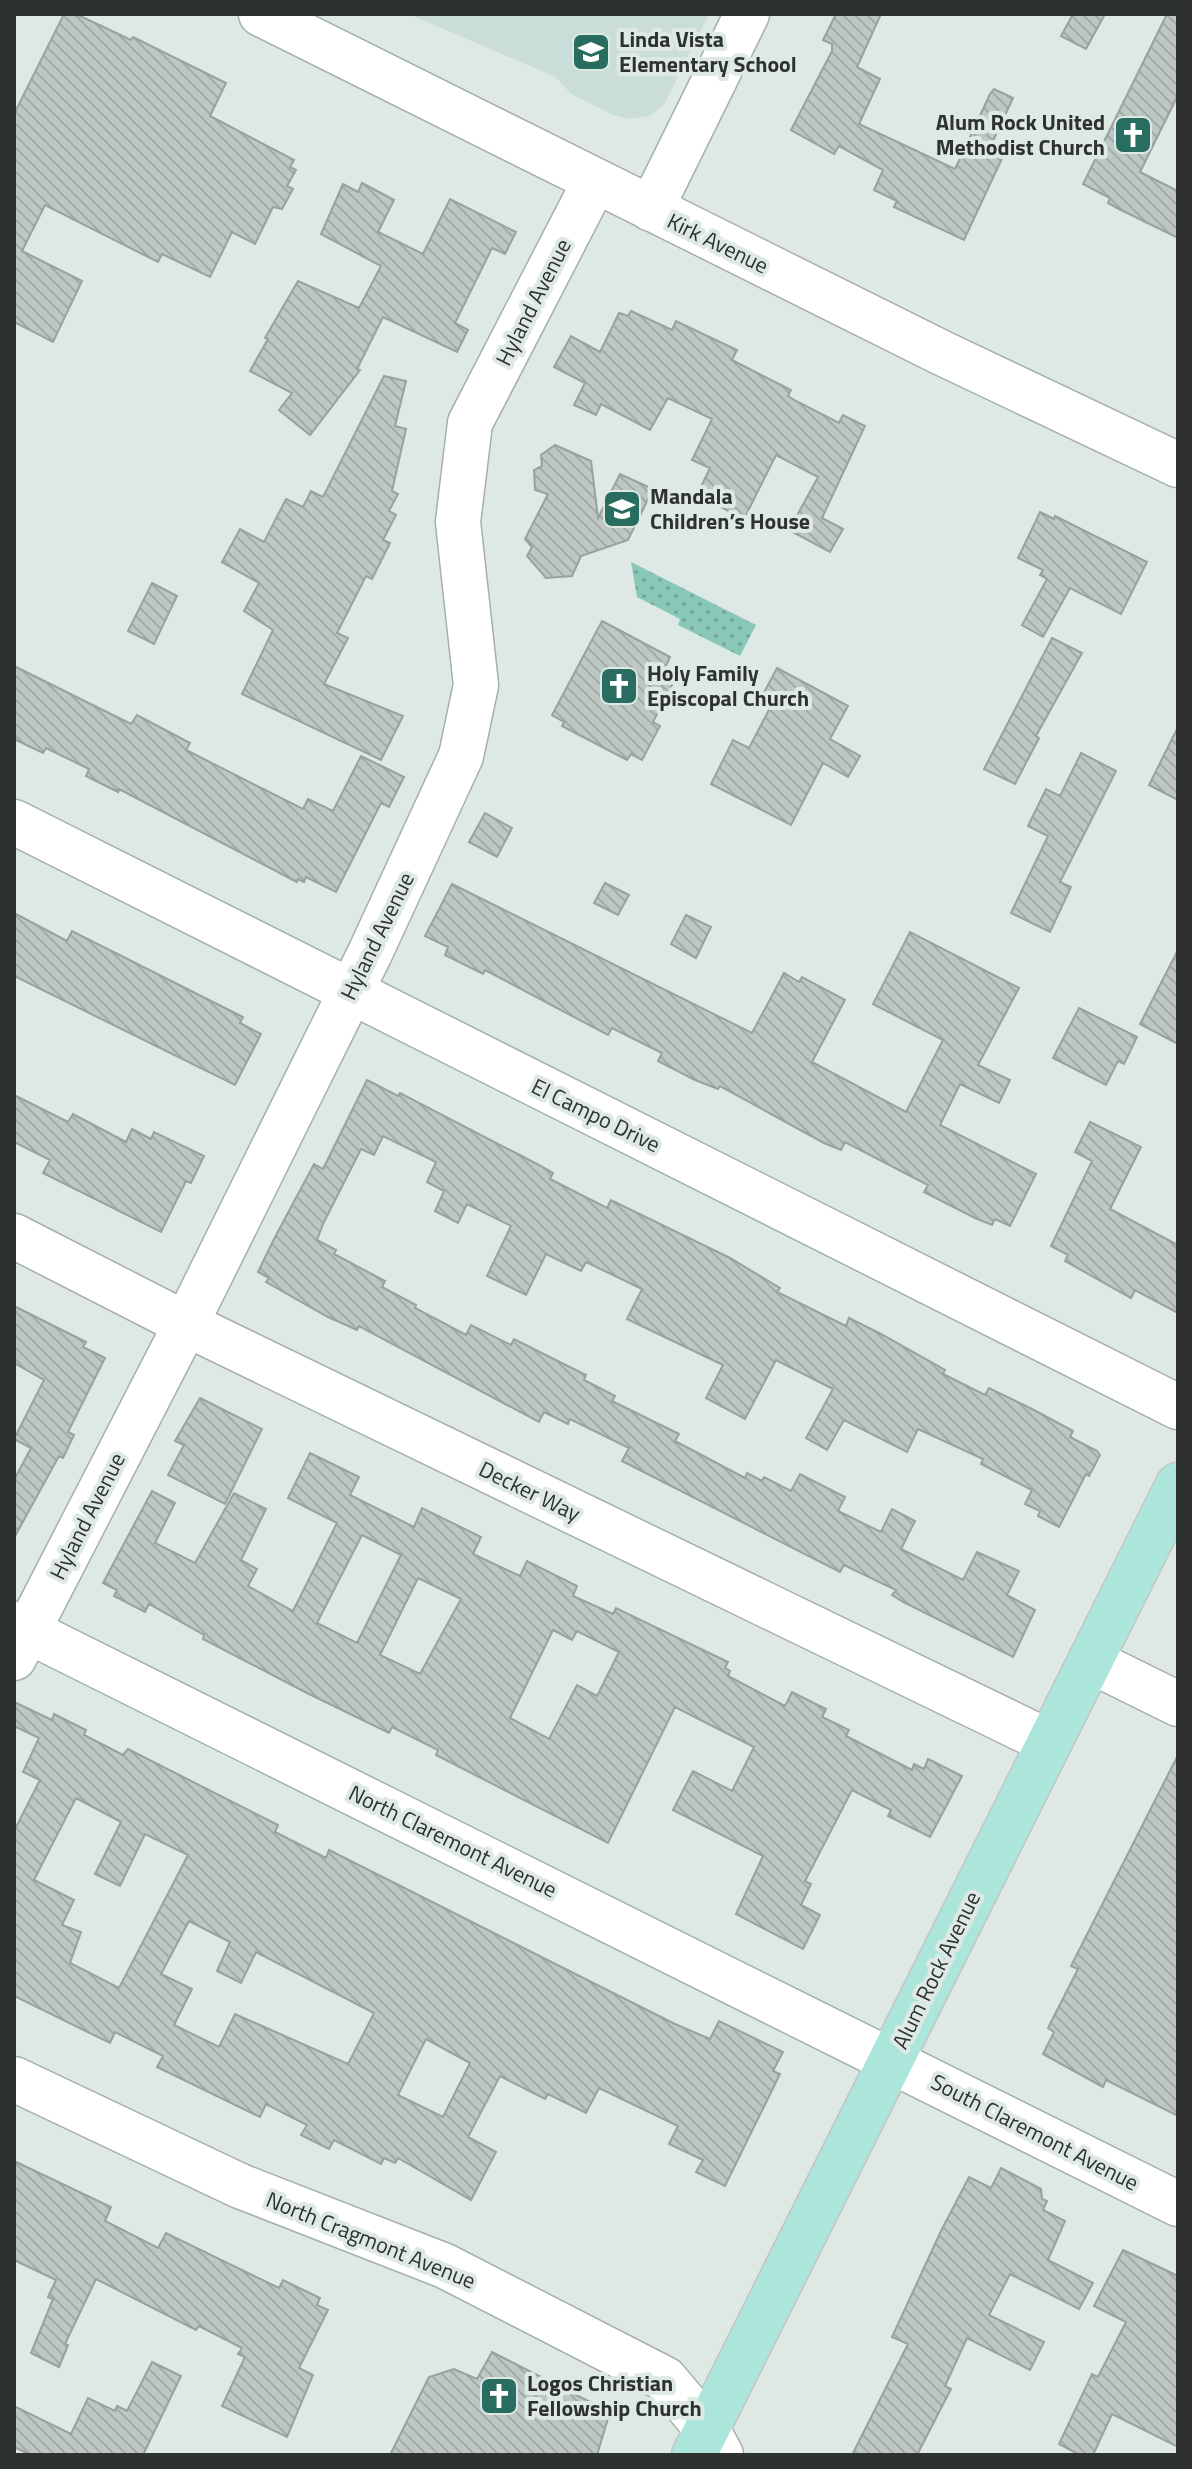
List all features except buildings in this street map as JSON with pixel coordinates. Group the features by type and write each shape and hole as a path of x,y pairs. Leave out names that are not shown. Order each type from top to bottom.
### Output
{"main road":[{"name":"Alum Rock Avenue","path":"707,2446 892,2059 1178,1485"}],"street":[{"name":"Kirk Avenue","path":"261,14 651,209 1178,465"},
{"path":"651,209 747,14"},
{"name":"Hyland Avenue","path":"19,1638 186,1324 350,993 461,756 476,685 458,522 470,423 595,181"},
{"name":"El Campo Drive","path":"14,822 1178,1407"},
{"name":"Decker Way","path":"14,1236 186,1324 1049,1742"},
{"name":"North Claremont Avenue","path":"19,1638 892,2059"},
{"path":"1091,1661 1178,1704"},
{"name":"South Claremont Avenue","path":"892,2059 1178,2204"},
{"name":"North Cragmont Avenue","path":"14,2079 240,2186 445,2266 668,2380 707,2446"}],"shaded area":[{"name":"Linda Vista Elementary School","path":"408,14 709,14 664,105 649,116 629,119 613,115 571,94 556,77"}],"green space":[{"path":"631,562 756,625 740,656 678,625 680,619 637,597"}],"place":[{"name":"Linda Vista Elementary School","path":"591,52"},
{"name":"Alum Rock United Methodist Church","path":"1133,135"},
{"name":"Mandala Children’s House","path":"622,509"},
{"name":"Holy Family Episcopal Church","path":"619,686"},
{"name":"Logos Christian Fellowship Church","path":"499,2396"}]}
